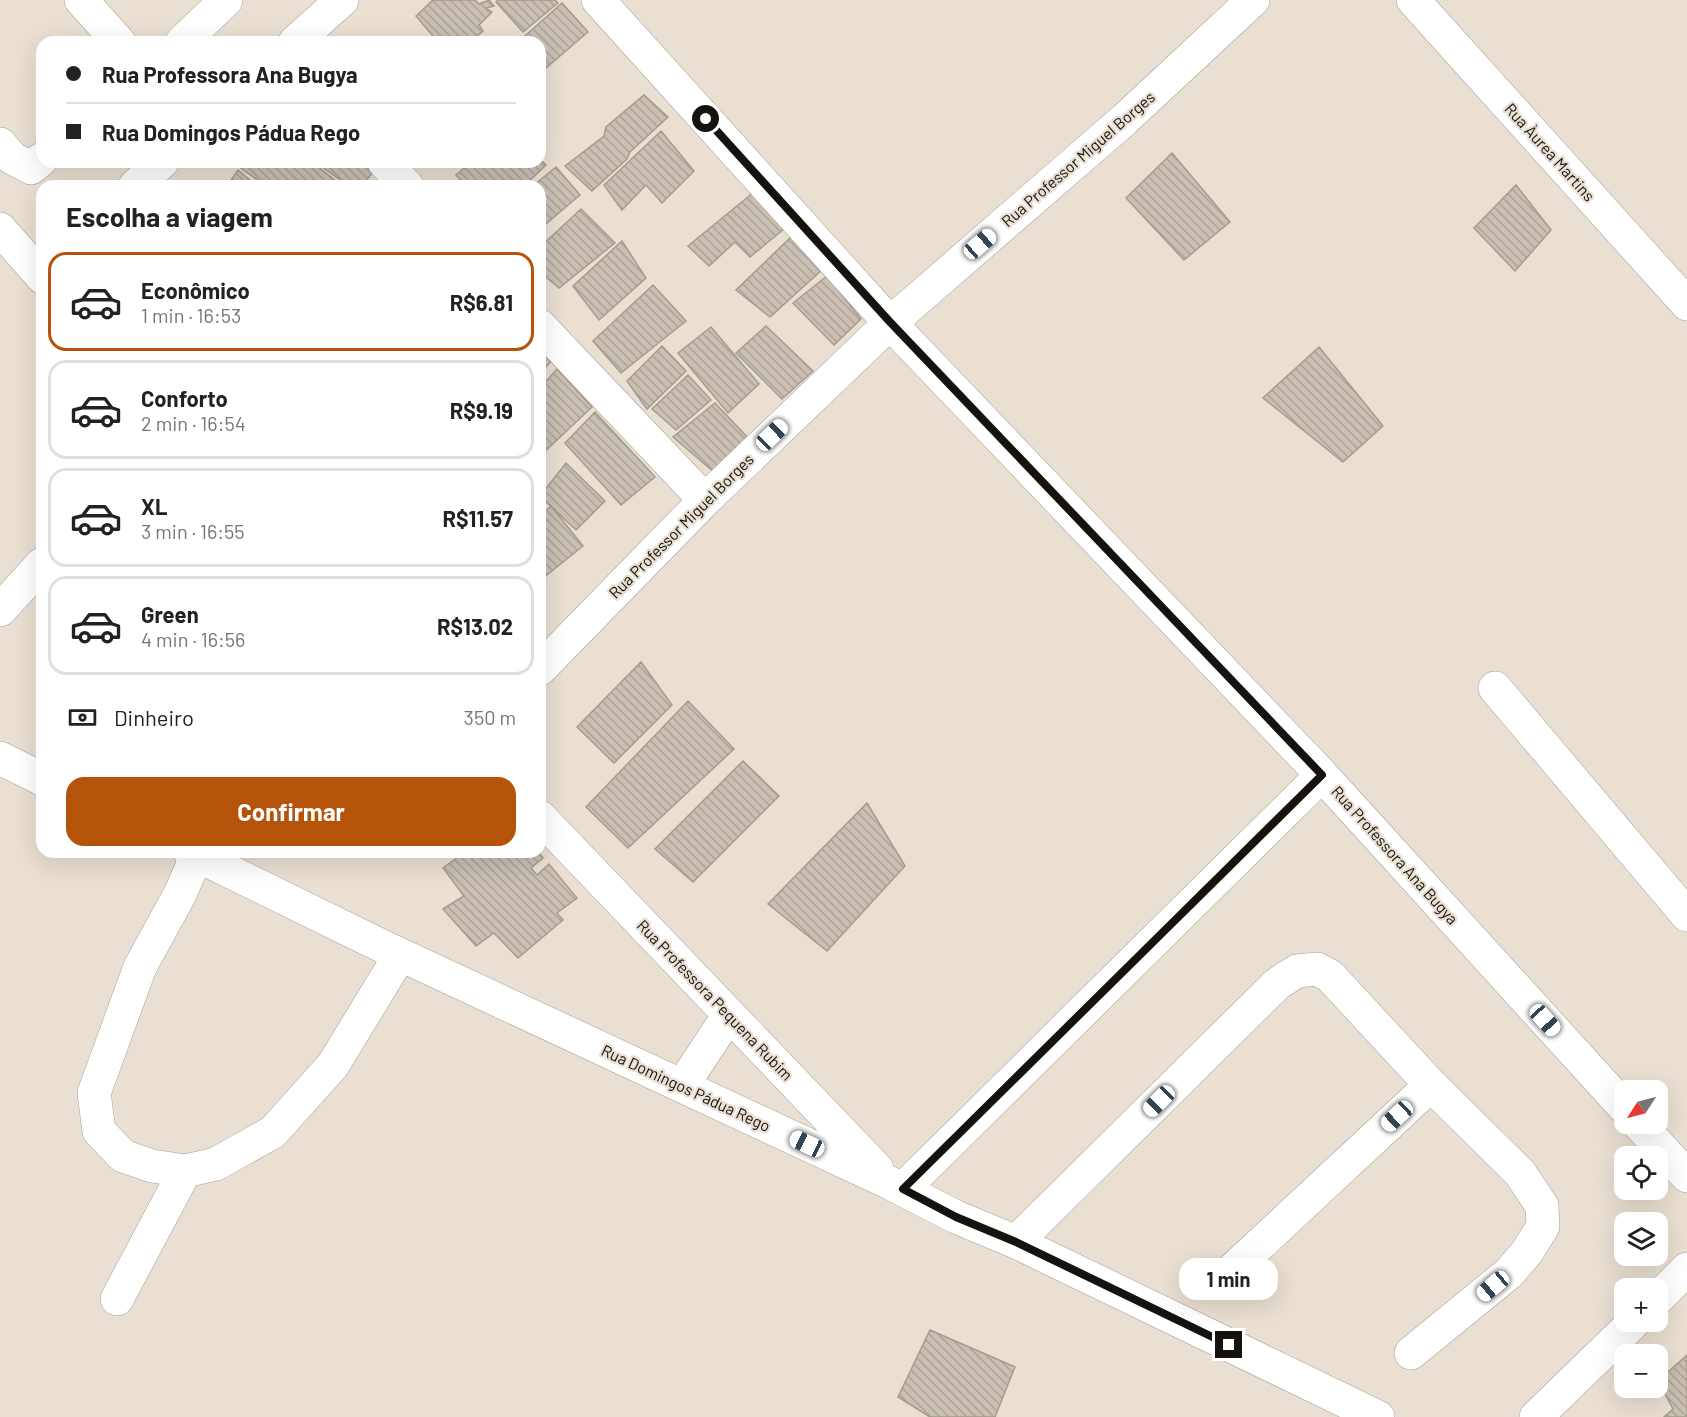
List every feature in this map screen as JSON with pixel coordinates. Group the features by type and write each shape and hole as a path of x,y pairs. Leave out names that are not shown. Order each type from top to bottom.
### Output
{"street":[{"path":"81,0 114,36"},
{"path":"188,36 226,0"},
{"path":"302,36 342,0"},
{"name":"Rua Professora Ana Bugya","path":"598,0 890,322 1322,775 1614,1096"},
{"name":"Rua Professor Miguel Borges","path":"546,663 705,500 890,322 1124,120 1253,0"},
{"name":"Rua Àurea Martins","path":"1413,0 1687,304"},
{"path":"0,144 12,158 31,168 36,164"},
{"path":"142,180 155,168"},
{"path":"390,168 400,180"},
{"path":"0,229 36,268"},
{"path":"546,333 705,500"},
{"path":"0,610 36,571"},
{"path":"1495,688 1687,915"},
{"path":"0,758 36,775"},
{"path":"897,1186 1322,775"},
{"name":"Rua Professora Pequena Rubim","path":"546,823 729,1015 897,1186"},
{"path":"192,858 180,894 140,967 94,1094 99,1131 123,1156 152,1166 185,1171 216,1164 273,1132 333,1065 400,955"},
{"name":"Rua Domingos Pádua Rego","path":"201,858 400,955 897,1186 956,1217 1016,1242 1378,1417"},
{"path":"1016,1242 1277,984 1297,971 1317,969 1330,976 1431,1085 1520,1173 1542,1206 1543,1226 1527,1252 1509,1273 1411,1353"},
{"path":"682,1086 729,1015"},
{"path":"1229,1273 1431,1085"},
{"path":"1648,1134 1687,1176"},
{"path":"117,1299 185,1171"},
{"path":"1668,1288 1687,1269"},
{"path":"1536,1417 1624,1332"}],"building":[{"path":"433,0 475,0 479,4 489,0 494,6 486,8 492,12 479,25 483,31 477,36 433,36 416,16"},
{"path":"498,0 555,0 558,3 523,32 496,2"},
{"path":"562,3 588,32 546,68 546,36 525,36"},
{"path":"644,95 668,117 592,191 565,166 604,136 606,127"},
{"path":"661,131 694,171 662,203 646,185 622,210 604,185"},
{"path":"1172,153 1230,222 1184,260 1126,198"},
{"path":"556,167 580,195 546,224 546,180 540,180"},
{"path":"240,168 320,168 334,180 258,180"},
{"path":"324,168 376,168 367,180 340,180"},
{"path":"464,168 543,168 530,180 461,180 456,175"},
{"path":"238,170 250,180 231,180"},
{"path":"1516,185 1551,230 1515,271 1474,228"},
{"path":"754,192 784,229 750,257 735,242 709,266 688,246"},
{"path":"581,209 615,243 559,288 546,277 546,241"},
{"path":"792,236 823,269 770,317 736,290"},
{"path":"622,241 646,278 599,320 573,286"},
{"path":"827,276 861,319 834,345 793,303"},
{"path":"653,285 686,321 621,373 593,341"},
{"path":"766,326 813,371 782,399 736,353"},
{"path":"711,327 759,384 728,413 678,353"},
{"path":"662,346 686,371 647,409 627,381"},
{"path":"546,347 555,357 546,367"},
{"path":"1319,347 1383,426 1343,462 1263,398"},
{"path":"557,369 592,407 546,450 546,381"},
{"path":"688,375 711,400 676,430 652,409"},
{"path":"715,403 749,439 715,473 673,437"},
{"path":"595,412 655,477 621,505 565,443"},
{"path":"566,463 605,501 576,530 546,502 546,488"},
{"path":"551,506 583,546 546,576 546,511"},
{"path":"641,662 672,705 614,763 577,727"},
{"path":"688,701 734,749 628,848 586,807"},
{"path":"743,761 779,796 693,882 655,849"},
{"path":"867,803 905,866 827,951 768,904"},
{"path":"457,858 543,858 531,868 537,875 549,864 577,898 557,913 563,920 518,958 494,933 476,946 443,909 464,896 443,868"},
{"path":"930,1330 1015,1367 995,1417 930,1417 898,1397"},
{"path":"1687,1355 1687,1417 1664,1417 1673,1409 1667,1398 1668,1372"}],"route":[{"path":"706,119 890,322 1322,775 903,1189 956,1217 1016,1242 1229,1345"}]}
